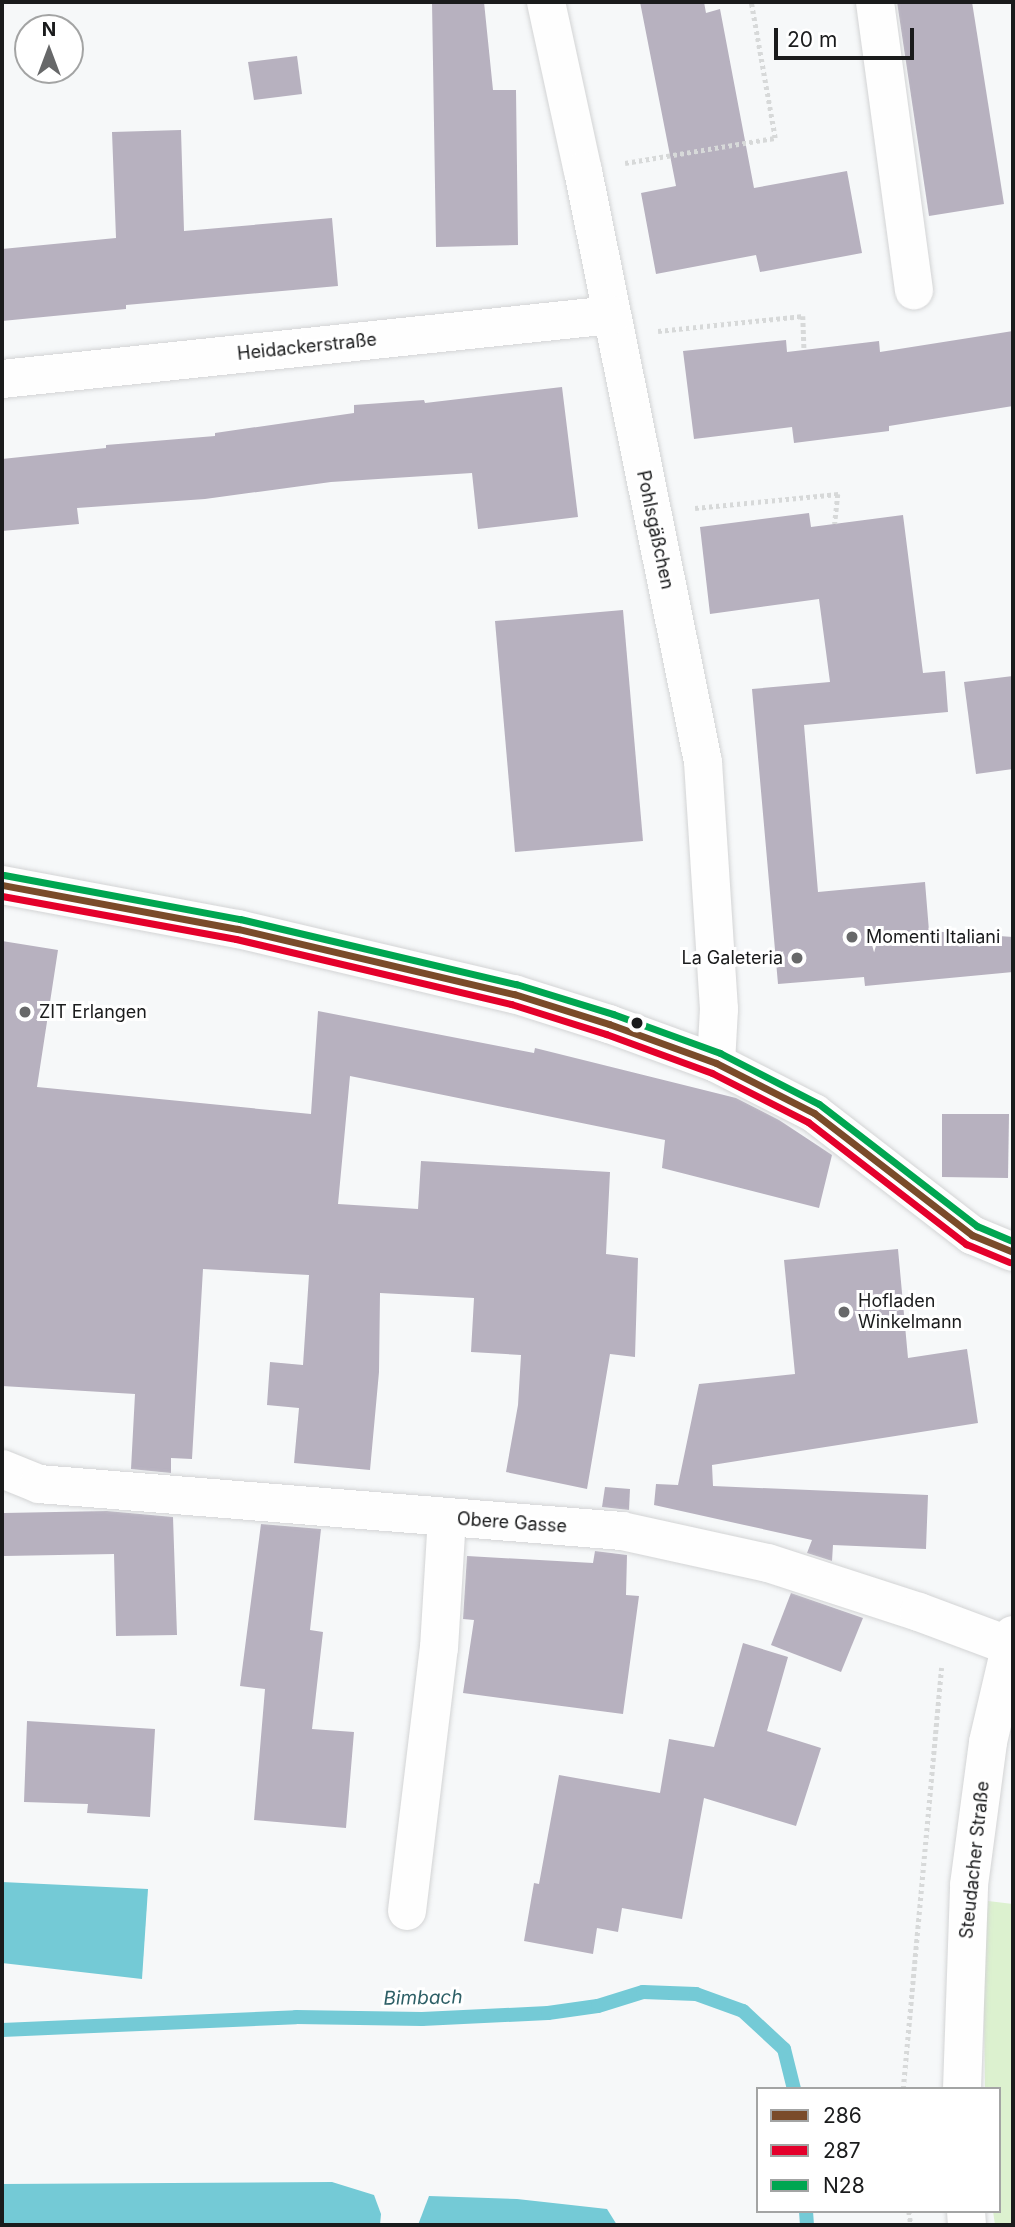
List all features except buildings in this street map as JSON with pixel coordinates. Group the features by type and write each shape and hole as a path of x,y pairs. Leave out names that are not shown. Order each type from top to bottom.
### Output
{"street":[{"name":"Pohlsgäßchen","path":"546,2 703,762 719,1009 716,1063"},
{"path":"875,2 914,290"},
{"name":"Heidackerstraße","path":"2,379 614,325"},
{"path":"2,885 238,929 513,994 716,1063 814,1113 972,1235 1013,1252"},
{"name":"Obere Gasse","path":"2,1469 39,1484 622,1531 768,1563 1012,1640"},
{"path":"407,1911 439,1648 447,1518"},
{"name":"Steudacher Straße","path":"962,2087 969,1885 988,1742 1012,1640"}],"path":[{"path":"583,171 775,138 751,2"},
{"path":"614,325 803,316 804,350"},
{"path":"652,512 838,494 835,524"},
{"path":"903,2087 946,1621"}],"green space":[{"path":"988,1901 1013,1904 1013,2225 995,2225 993,2213 1001,2213 1001,2087 985,2087 983,1951"}],"water":[{"path":"2,1882 148,1889 142,1979 2,1963"},
{"path":"332,2182 374,2195 381,2214 380,2225 2,2225 2,2184"},
{"path":"429,2196 517,2199 607,2209 617,2225 418,2225"}],"waterway":[{"name":"Bimbach","path":"2,2030 296,2017 422,2019 548,2013 598,2006 643,1992 696,1994 743,2011 784,2049 794,2087"},
{"name":"Bimbach","path":"806,2213 807,2225"}],"transit line":[{"name":"N28","path":"4,875 240,919 516,984 613,1014 720,1053 819,1104 977,1226 1013,1241"},
{"name":"286","path":"2,885 238,929 514,994 609,1024 716,1063 814,1113 972,1235 1013,1252"},
{"name":"287","path":"2,896 236,939 511,1004 606,1034 712,1073 808,1122 966,1244 1009,1262"}],"place":[{"name":"Momenti Italiani","path":"852,937"},
{"name":"La Galeteria","path":"797,958"},
{"name":"ZIT Erlangen","path":"25,1012"},
{"name":"Hofladen Winkelmann","path":"844,1312"}]}
